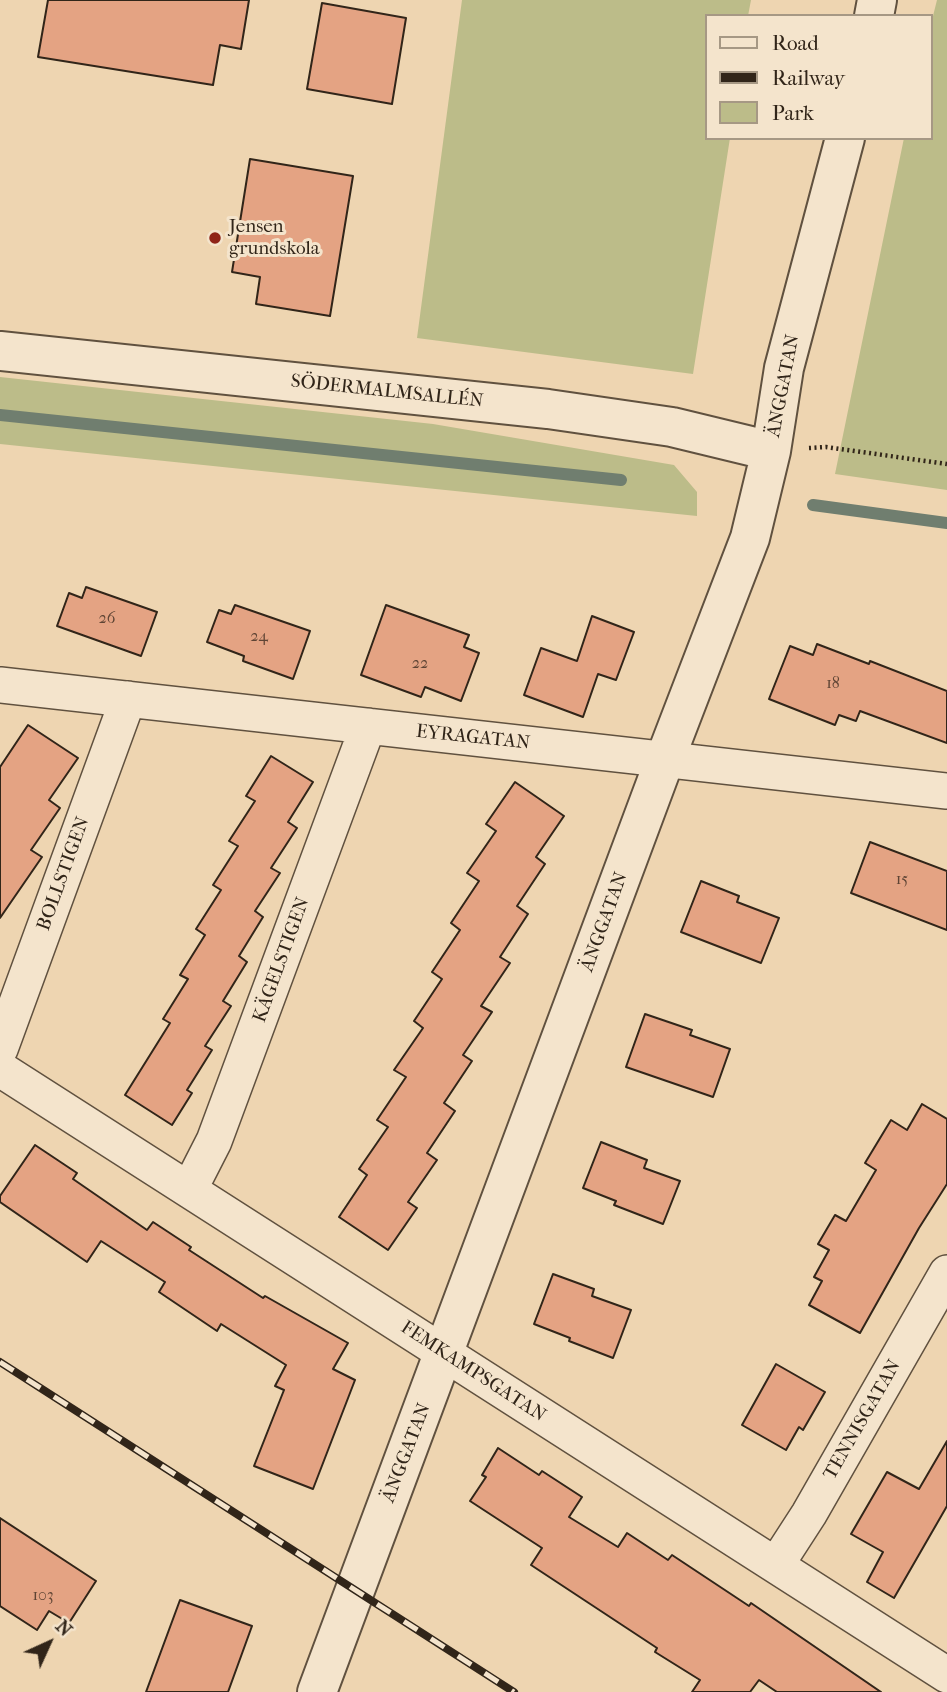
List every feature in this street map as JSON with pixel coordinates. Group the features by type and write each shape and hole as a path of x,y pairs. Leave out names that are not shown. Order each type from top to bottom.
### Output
{"street":[{"name":"ÄNGGATAN","path":"317,1692 750,538 771,451 785,368 844,140"},
{"name":"SÖDERMALMSALLÉN","path":"0,352 548,409 672,427 771,451"},
{"name":"EYRAGATAN","path":"0,685 947,791"},
{"name":"BOLLSTIGEN","path":"0,1049 128,699"},
{"name":"KÄGELSTIGEN","path":"189,1190 214,1141 368,726"},
{"name":"FEMKAMPSGATAN","path":"0,1069 947,1675"},
{"name":"TENNISGATAN","path":"776,1565 809,1514 947,1273"}],"path":[{"path":"771,451 826,447 947,464"}],"green space":[{"path":"462,0 751,0 748,14 706,14 706,140 730,140 693,374 417,338"},
{"path":"937,0 947,0 947,490 835,474 904,140 933,140 933,16"},
{"path":"0,377 433,424 674,465 697,492 697,516 0,444"}],"building":[{"path":"48,0 249,0 241,49 220,45 213,85 38,57"},
{"path":"322,3 406,18 392,104 307,89"},
{"path":"250,159 353,176 330,316 256,304 260,277 232,272"},
{"path":"86,587 157,612 141,656 57,626 69,593 82,598"},
{"path":"235,605 310,631 293,679 243,661 244,656 207,642 219,610 231,614"},
{"path":"386,605 469,635 464,647 479,653 461,701 425,687 421,697 361,675"},
{"path":"592,616 634,632 616,680 598,674 583,717 524,695 541,648 577,661"},
{"path":"817,644 947,691 947,743 860,711 856,721 839,715 835,725 769,699 790,646 813,655"},
{"path":"28,725 78,758 49,800 60,808 31,850 42,857 0,918 0,767"},
{"path":"271,756 313,782 288,822 297,828 271,868 280,873 255,911 263,917 239,956 247,962 223,1001 231,1006 205,1046 212,1050 187,1090 192,1093 172,1125 125,1095 170,1023 163,1019 188,979 180,975 205,935 196,929 221,890 213,885 238,846 229,841 255,801 246,796"},
{"path":"515,782 564,816 536,857 545,864 517,906 528,914 500,957 510,963 481,1006 492,1012 463,1055 472,1061 444,1103 455,1111 427,1153 437,1160 408,1202 417,1208 388,1250 339,1217 367,1175 359,1169 388,1127 377,1120 406,1077 394,1070 423,1028 414,1021 442,979 432,972 460,930 451,923 479,881 467,873 496,831 486,824"},
{"path":"870,842 947,871 947,930 851,893"},
{"path":"701,881 739,896 737,902 779,918 761,963 681,932"},
{"path":"645,1014 692,1030 690,1035 730,1049 713,1097 626,1067"},
{"path":"922,1104 947,1119 947,1184 860,1333 809,1305 822,1281 814,1277 829,1250 818,1244 835,1215 846,1221 876,1170 865,1163 891,1120 907,1130"},
{"path":"601,1142 647,1160 644,1168 680,1181 663,1224 614,1205 616,1201 583,1188"},
{"path":"35,1145 77,1173 73,1179 147,1230 153,1222 191,1247 189,1250 263,1298 265,1296 348,1343 333,1369 355,1380 313,1489 254,1466 284,1390 275,1386 286,1365 221,1324 217,1331 159,1292 165,1282 101,1241 87,1262 0,1202 0,1196"},
{"path":"553,1274 594,1289 592,1296 631,1310 613,1358 534,1324"},
{"path":"776,1364 825,1392 803,1430 799,1427 786,1450 742,1425"},
{"path":"947,1441 947,1506 894,1598 867,1582 883,1552 851,1534 887,1472 919,1489"},
{"path":"498,1448 539,1475 542,1471 582,1497 569,1517 618,1547 627,1533 668,1560 672,1555 749,1606 751,1603 881,1692 777,1692 759,1680 750,1692 692,1692 700,1680 655,1652 657,1648 531,1565 542,1548 470,1501 486,1477 482,1475"},
{"path":"0,1518 96,1581 69,1623 49,1611 37,1630 0,1606"},
{"path":"180,1600 252,1626 228,1692 146,1692"}],"waterway":[{"path":"0,415 621,480"},
{"path":"813,505 947,523"}],"railway":[{"path":"0,1362 514,1692"}],"place":[{"name":"Jensen grundskola","path":"215,238"}]}
